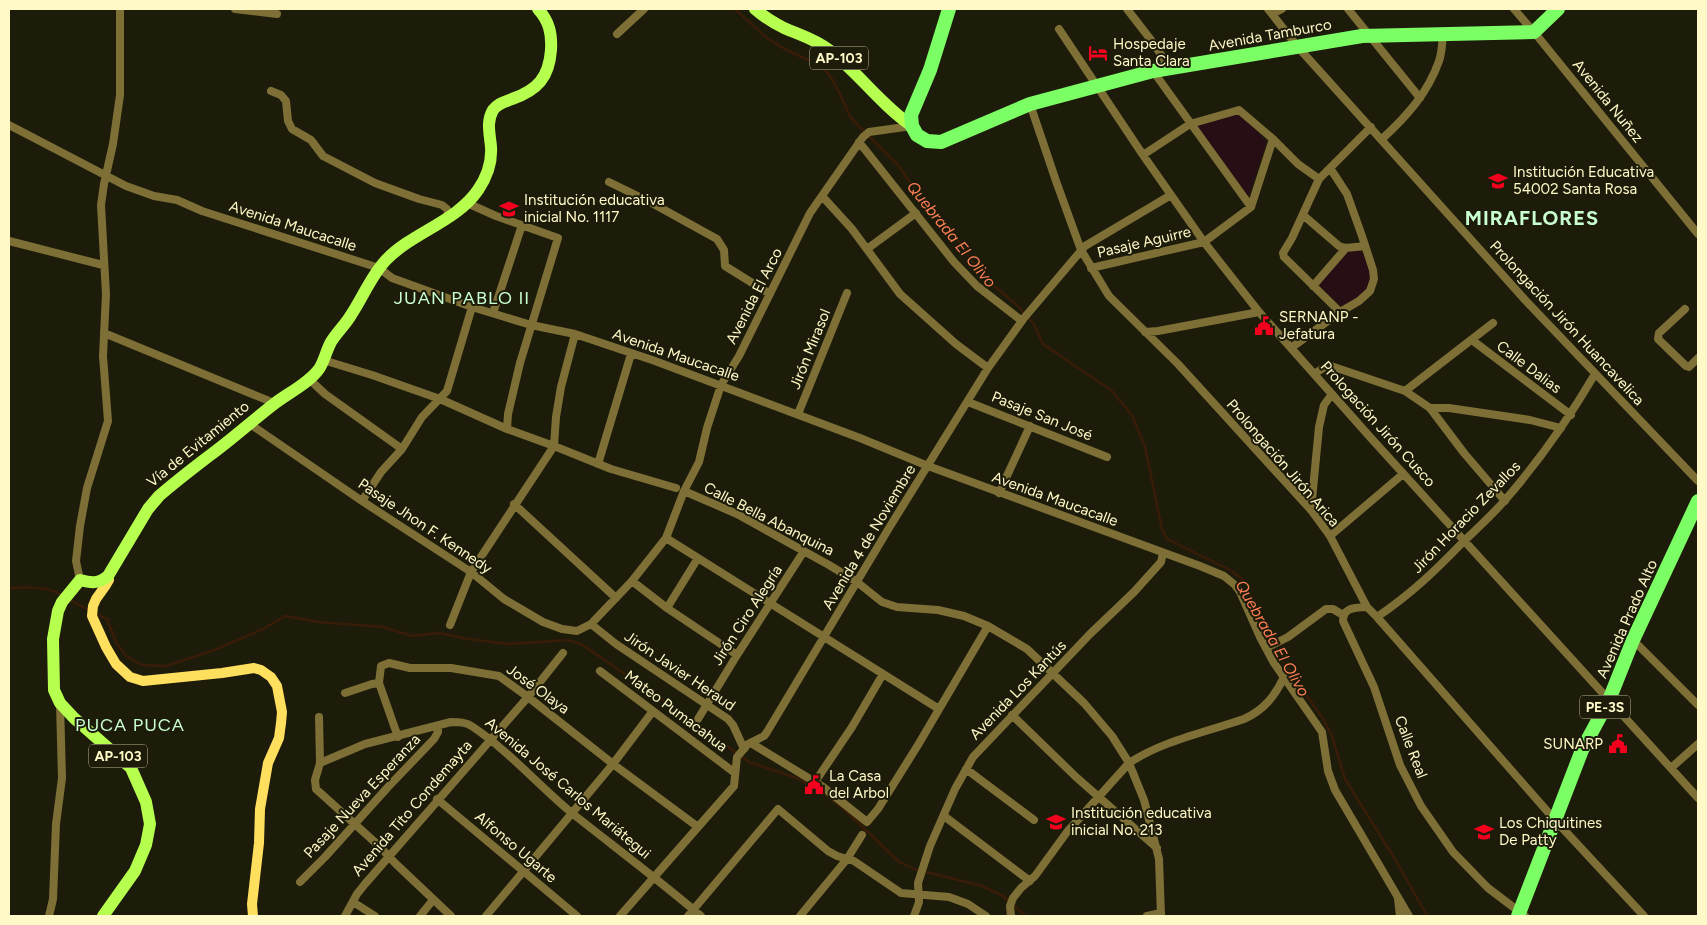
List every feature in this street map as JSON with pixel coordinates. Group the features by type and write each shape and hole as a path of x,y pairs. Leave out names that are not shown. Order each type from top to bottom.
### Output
{"highway":[{"path":"912,126 911,115 930,70 949,9"},
{"path":"1534,32 1558,9"},
{"name":"Avenida Tamburco","path":"912,126 917,135 927,141 941,142 1030,104 1153,71 1297,46 1371,36 1534,32"},
{"name":"Avenida Prado Alto","path":"1521,915 1554,819 1582,750 1608,700 1633,640 1698,501"}],"main road":[{"name":"Vía de Evitamiento","path":"253,916 252,904 259,843 260,809 268,763 279,738 281,723 282,712 276,686 271,677 261,670 254,668 222,673 138,680 130,677 116,664 92,611 96,599 109,580 108,576 153,502 181,477 319,369 333,338 351,315 386,259 416,237 449,217 467,203 478,191 488,170 491,148 488,126 493,111 498,104 534,89 547,73 551,51 551,30 538,9"},
{"name":"AP-103","path":"755,9 783,28 805,35 826,48 850,68 884,104 912,126"},
{"path":"80,580 91,583 108,576"},
{"name":"AP-103","path":"80,580 66,597 56,620 53,659 53,683 56,695 60,703 74,718 131,768 141,788 149,813 150,833 142,858 126,886 102,916"}],"street":[{"path":"80,580 76,561 80,526 88,488 108,421 103,356 106,294 101,205 120,95 120,9"},
{"path":"235,9 277,14"},
{"path":"617,34 644,9"},
{"path":"1127,9 1170,68"},
{"path":"1270,12 1282,9"},
{"path":"1348,9 1420,98"},
{"name":"Avenida Nuñez","path":"1514,9 1698,234"},
{"name":"Prolongación Jirón Huancavelica","path":"1270,12 1297,46 1527,302 1698,481"},
{"name":"Prologación Jirón Cusco","path":"1059,29 1204,242 1259,312 1403,474 1698,798"},
{"path":"1382,139 1400,122 1430,84 1440,60 1444,35"},
{"path":"1153,71 1251,207"},
{"path":"271,91 281,95 286,101 288,121 292,129 311,140 323,156 376,183 419,199 442,205 447,210 449,217"},
{"name":"Prolongación Jirón Arica","path":"1030,104 1081,250 1109,296 1178,364 1310,510 1330,536 1367,607 1554,819 1644,916"},
{"path":"1143,155 1190,124 1239,110 1298,164 1319,179"},
{"name":"Avenida Maucacalle","path":"9,125 126,186 154,196 177,200 202,211 379,268 392,278 472,307 531,325 575,334 721,385 999,493 1208,569 1229,580 1240,592 1271,646 1284,677 1322,732 1330,780 1409,916"},
{"path":"912,126 864,137 916,213 954,262 977,286 1023,319"},
{"path":"1340,312 1284,257 1283,253 1292,238 1319,179 1370,126"},
{"name":"Avenida El Arco","path":"591,624 632,581 666,538 684,491 699,462 707,428 721,385 739,356 810,213 864,137"},
{"path":"1204,242 1251,207 1273,140"},
{"path":"1292,348 1340,312 1359,301 1370,291 1374,279 1347,194 1330,168"},
{"path":"609,182 717,239 724,250 725,266 770,294"},
{"name":"Avenida 4 de Noviembre","path":"620,916 734,786 736,757 743,749 768,732 988,368 1023,319 1085,246 1171,195"},
{"path":"822,196 852,229 900,294 988,368"},
{"path":"467,203 558,238 531,325 508,414 507,430"},
{"path":"867,250 916,213"},
{"path":"1303,215 1333,242 1346,248 1365,246"},
{"path":"492,313 522,225"},
{"path":"9,241 103,265"},
{"name":"Pasaje Aguirre","path":"1091,268 1204,242"},
{"path":"1313,286 1346,248"},
{"name":"Jirón Mirasol","path":"798,414 847,293"},
{"path":"362,501 381,472 402,449 422,417 447,391 472,307"},
{"path":"1685,309 1659,333 1658,340 1686,366 1689,367 1698,358"},
{"path":"1145,332 1259,312"},
{"path":"1405,392 1493,323"},
{"path":"104,333 274,403"},
{"path":"450,625 471,572 554,446 561,387 575,334"},
{"name":"Calle Dalias","path":"1472,340 1570,415"},
{"path":"598,464 631,354"},
{"path":"323,360 440,399 507,430 554,446 611,469 676,488"},
{"path":"1314,374 1328,365 1405,392 1430,408 1464,453 1505,500"},
{"name":"Jirón Horacio Zevallos","path":"1377,617 1404,599 1505,500 1532,468 1561,428 1595,374"},
{"path":"309,378 325,394 402,449"},
{"path":"1310,510 1324,405 1332,394"},
{"name":"Pasaje San José","path":"968,402 1107,457"},
{"path":"1430,408 1449,408 1530,420 1561,428"},
{"name":"Pasaje Jhon F. Kennedy","path":"250,424 362,501 471,572 504,599 544,622 562,629 576,631 591,624"},
{"path":"999,493 1030,426"},
{"path":"1330,536 1403,474"},
{"name":"Calle Bella Abanquina","path":"684,491 737,514 843,572 874,597 889,606 951,613 988,626 1019,644 1053,674 1095,716 1129,763 1144,800 1157,848 1161,915"},
{"path":"514,504 616,598"},
{"path":"666,538 939,709"},
{"name":"Jirón Ciro Alegría","path":"698,719 737,654 804,551"},
{"name":"Avenida Los Kantús","path":"914,916 918,907 918,883 923,868 966,769 979,750 1156,568 1161,562 1164,553"},
{"path":"667,608 698,558"},
{"path":"632,581 667,608 737,654"},
{"path":"1271,646 1288,637 1326,608 1333,609 1343,615 1352,608 1367,607"},
{"name":"Calle Real","path":"1343,615 1343,622 1349,636 1374,687 1400,765 1421,806 1454,852 1488,888 1521,915"},
{"name":"Jirón Javier Heraud","path":"591,624 678,687 728,718 743,749"},
{"path":"751,743 815,782 848,805 867,822 886,797 988,626"},
{"path":"1633,640 1698,706"},
{"name":"Avenida Tito Condemayta","path":"345,916 365,884 528,697 563,653"},
{"name":"José Olaya","path":"379,683 381,666 390,663 410,668 451,668 499,676 698,827"},
{"name":"Mateo Pumacahua","path":"600,671 735,773"},
{"path":"815,782 852,727 883,674"},
{"path":"1011,916 1010,906 1014,898 1047,861 1067,832 1129,763 1139,756 1166,745 1255,714 1272,698 1284,677"},
{"path":"345,693 379,683 398,737"},
{"path":"49,916 53,898 56,824 62,778 60,703"},
{"path":"486,916 654,712"},
{"path":"1012,715 1076,777 1157,848"},
{"path":"319,717 320,763 315,780 316,790 355,823 452,916"},
{"name":"Avenida José Carlos Mariátegui","path":"320,763 365,744 451,722 463,722 471,725 490,739 572,813 701,916"},
{"name":"Pasaje Nueva Esperanza","path":"300,882 434,739 438,732 438,726"},
{"path":"1671,768 1698,744"},
{"path":"966,769 1034,820"},
{"name":"Alfonso Ugarte","path":"438,800 577,916"},
{"path":"688,916 778,809 828,851 861,865 901,893 949,897 968,904 986,916"},
{"path":"944,816 1030,881"},
{"path":"800,916 847,859 862,835"},
{"path":"1398,899 1400,916"},
{"path":"420,916 434,900"},
{"path":"353,902 375,916"},
{"path":"1147,916 1161,915"}],"shaded area":[{"path":"1238,111 1266,141 1249,195 1243,193 1196,124"},
{"path":"1350,249 1357,249 1363,253 1371,279 1368,289 1363,294 1347,305 1341,306 1320,287 1319,282 1344,253"}],"waterway":[{"name":"Quebrada El Olivo","path":"735,9 768,39 823,67 834,82 851,118 899,166 921,199 945,221 983,277 1017,305 1034,324 1043,344 1111,390 1132,415 1145,447 1162,529 1167,539 1232,571 1244,581 1276,651 1323,719 1332,736 1345,779 1398,864 1427,916"},
{"path":"9,588 30,587 51,590 63,596"},
{"path":"70,600 89,610"},
{"path":"94,613 107,619 116,642 126,656 142,665 166,666 212,651 263,629 285,616 318,622 383,627 412,636 439,633 509,644 568,640 581,644 674,707 749,762 794,777 821,791 846,811 898,861 914,869 982,886 1003,896 1026,916"}],"place":[{"name":"Hospedaje Santa Clara","path":"1098,53"},
{"name":"Institución Educativa 54002 Santa Rosa","path":"1498,181"},
{"name":"Institución educativa inicial No. 1117","path":"509,209"},
{"name":"SERNANP - Jefatura","path":"1264,326"},
{"name":"SUNARP","path":"1618,744"},
{"name":"La Casa del Arbol","path":"814,785"},
{"name":"Institución educativa inicial No. 213","path":"1056,822"},
{"name":"Los Chiquitines De Patty","path":"1484,832"}],"district":[{"name":"MIRAFLORES","path":"1532,218"},
{"name":"JUAN PABLO II","path":"462,298"},
{"name":"PUCA PUCA","path":"130,725"}]}
